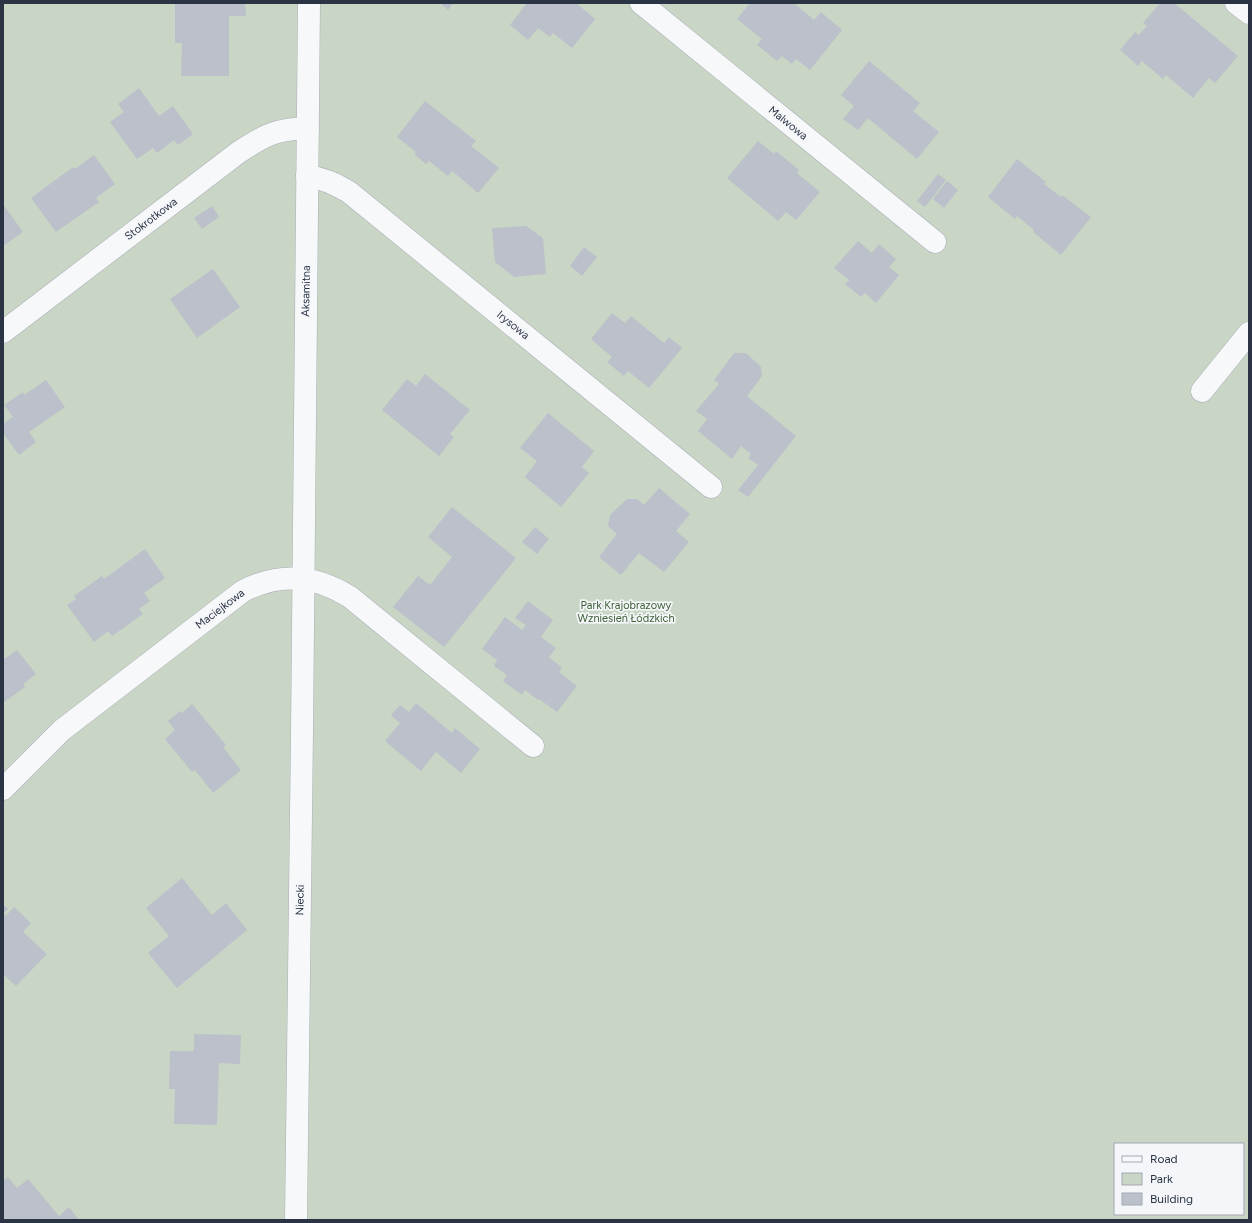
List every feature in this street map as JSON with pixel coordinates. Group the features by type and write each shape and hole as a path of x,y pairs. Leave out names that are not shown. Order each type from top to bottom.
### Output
{"street":[{"name":"Aksamitna","path":"304,579 309,3"},
{"name":"Malwowa","path":"641,3 935,242"},
{"path":"1236,3 1249,13"},
{"name":"Stokrotkowa","path":"3,332 250,145 262,137 280,131 293,128 308,128"},
{"name":"Irysowa","path":"307,176 320,178 334,183 349,192 711,487"},
{"path":"1202,391 1249,334"},
{"name":"Maciejkowa","path":"3,790 62,730 243,591 257,584 275,580 304,579 331,586 350,597 533,746"},
{"name":"Niecki","path":"296,1220 304,579"}],"green space":[{"name":"Park Krajobrazowy Wzniesień Łódzkich","path":"3,3 1249,3 1249,1220 3,1220"}],"building":[{"path":"175,3 245,3 246,16 229,16 229,76 181,76 182,43 175,43"},
{"path":"440,3 453,3 448,10"},
{"path":"527,3 576,3 595,19 572,48 553,33 550,37 538,28 528,40 510,25"},
{"path":"750,3 794,3 814,20 821,12 842,30 810,70 796,59 792,64 782,56 777,61 757,45 762,39 737,19"},
{"path":"1160,3 1174,3 1238,56 1215,83 1209,78 1193,98 1166,75 1163,79 1142,61 1138,66 1120,50 1135,32 1139,35 1147,26 1143,23"},
{"path":"869,61 920,103 913,111 939,132 917,159 868,118 858,130 843,119 854,106 841,95"},
{"path":"139,88 159,116 173,106 193,134 178,145 174,140 157,153 153,148 137,159 110,122 124,112 118,104"},
{"path":"425,101 476,141 471,146 499,168 478,193 452,171 448,176 429,161 426,164 414,154 416,152 397,137"},
{"path":"758,141 774,154 776,151 799,170 797,173 820,192 796,220 786,212 778,221 727,178"},
{"path":"94,155 115,184 96,198 99,202 56,232 31,198 73,167 75,169"},
{"path":"1017,159 1046,182 1044,184 1061,197 1062,195 1091,217 1061,255 1033,232 1034,230 1017,216 1015,219 988,197"},
{"path":"938,174 946,180 925,207 917,201"},
{"path":"947,181 958,190 944,208 933,199"},
{"path":"3,204 23,232 3,246"},
{"path":"212,206 219,217 202,229 194,218"},
{"path":"526,226 543,238 546,274 514,277 495,262 492,228"},
{"path":"858,241 872,253 879,244 896,259 889,267 899,275 876,303 865,293 861,297 845,284 849,280 834,268"},
{"path":"584,247 597,257 582,276 570,266"},
{"path":"213,269 240,307 197,338 170,299"},
{"path":"612,313 625,323 631,316 664,343 669,337 682,348 649,388 628,371 624,376 607,362 612,357 591,339"},
{"path":"734,353 746,353 761,367 762,376 747,396 796,436 748,497 738,490 758,465 748,458 751,454 741,446 732,459 698,431 707,419 696,411 719,384 714,380"},
{"path":"425,374 470,410 450,434 454,437 439,456 382,410 407,379 416,386"},
{"path":"46,380 65,407 29,432 36,442 19,455 3,433 3,424 13,417 4,405 23,392 24,395"},
{"path":"548,413 594,451 582,467 589,473 561,507 525,477 537,461 520,448"},
{"path":"659,488 690,514 676,531 689,542 664,572 639,553 621,575 599,557 617,534 608,526 610,515 627,499 637,499 644,505"},
{"path":"452,507 516,558 444,647 393,607 418,576 430,585 452,557 428,537"},
{"path":"535,527 549,539 537,554 522,542"},
{"path":"145,549 165,578 144,593 150,601 139,609 143,614 112,636 108,631 94,642 67,605 76,599 74,596 102,576 104,579"},
{"path":"528,601 553,620 541,637 556,648 549,657 562,668 559,672 577,686 557,712 525,690 522,695 503,681 507,675 494,666 497,660 482,649 505,617 522,630 526,625 515,618"},
{"path":"17,650 36,674 23,684 25,687 3,703 3,660"},
{"path":"416,703 452,733 455,728 480,749 461,773 436,752 421,771 385,741 400,723 391,715 400,705 409,712"},
{"path":"192,704 226,745 223,747 241,770 213,793 195,770 192,772 165,739 175,730 168,721 180,711 182,713"},
{"path":"182,878 212,915 226,903 247,930 177,988 148,953 169,936 146,908"},
{"path":"3,904 8,909 4,913 6,916 14,907 31,923 23,932 47,954 16,986 3,974"},
{"path":"194,1034 241,1035 240,1064 219,1063 217,1125 174,1124 175,1089 169,1089 170,1051 194,1051"},
{"path":"8,1177 17,1188 28,1179 59,1216 69,1207 79,1220 3,1220 3,1181"}]}
